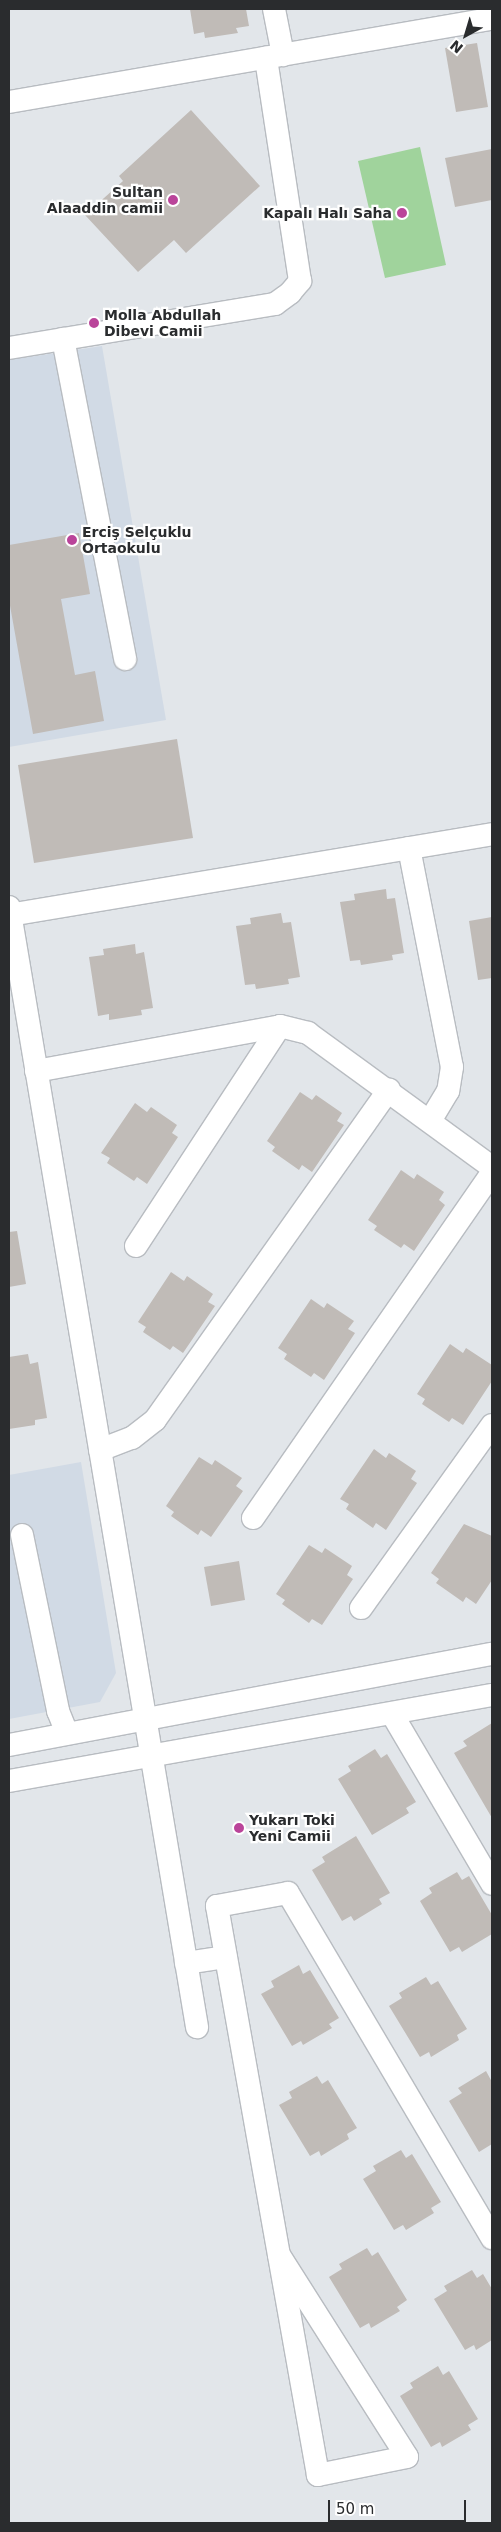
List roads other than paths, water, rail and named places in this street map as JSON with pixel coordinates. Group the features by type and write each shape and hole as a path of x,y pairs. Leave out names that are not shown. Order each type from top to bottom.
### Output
{"street":[{"path":"9,348 275,304 300,282 274,56 274,9"},
{"path":"9,102 492,20"},
{"path":"63,339 125,659"},
{"path":"197,2027 154,1757 9,912 492,834"},
{"path":"409,848 452,1067 448,1091 430,1121"},
{"path":"36,1071 280,1026 308,1033 389,1090 492,1167"},
{"path":"136,1246 280,1026"},
{"path":"100,1450 132,1438 155,1420 389,1090"},
{"path":"253,1518 492,1173"},
{"path":"361,1608 492,1425"},
{"path":"470,1456 492,1455"},
{"path":"22,1535 58,1711 67,1733"},
{"path":"9,1745 492,1654"},
{"path":"9,1781 154,1757 492,1695"},
{"path":"392,1714 492,1884"},
{"path":"279,2255 407,2458 318,2475 217,1906 288,1893 492,2238"},
{"path":"186,1962 226,1957"},
{"path":"468,2199 492,2202"}],"place":[{"name":"Sultan Alaaddin camii","path":"173,200"},
{"name":"Kapalı Halı Saha","path":"402,213"},
{"name":"Molla Abdullah Dibevi Camii","path":"94,323"},
{"name":"Erciş Selçuklu Ortaokulu","path":"72,540"},
{"name":"Yukarı Toki Yeni Camii","path":"239,1828"}]}
